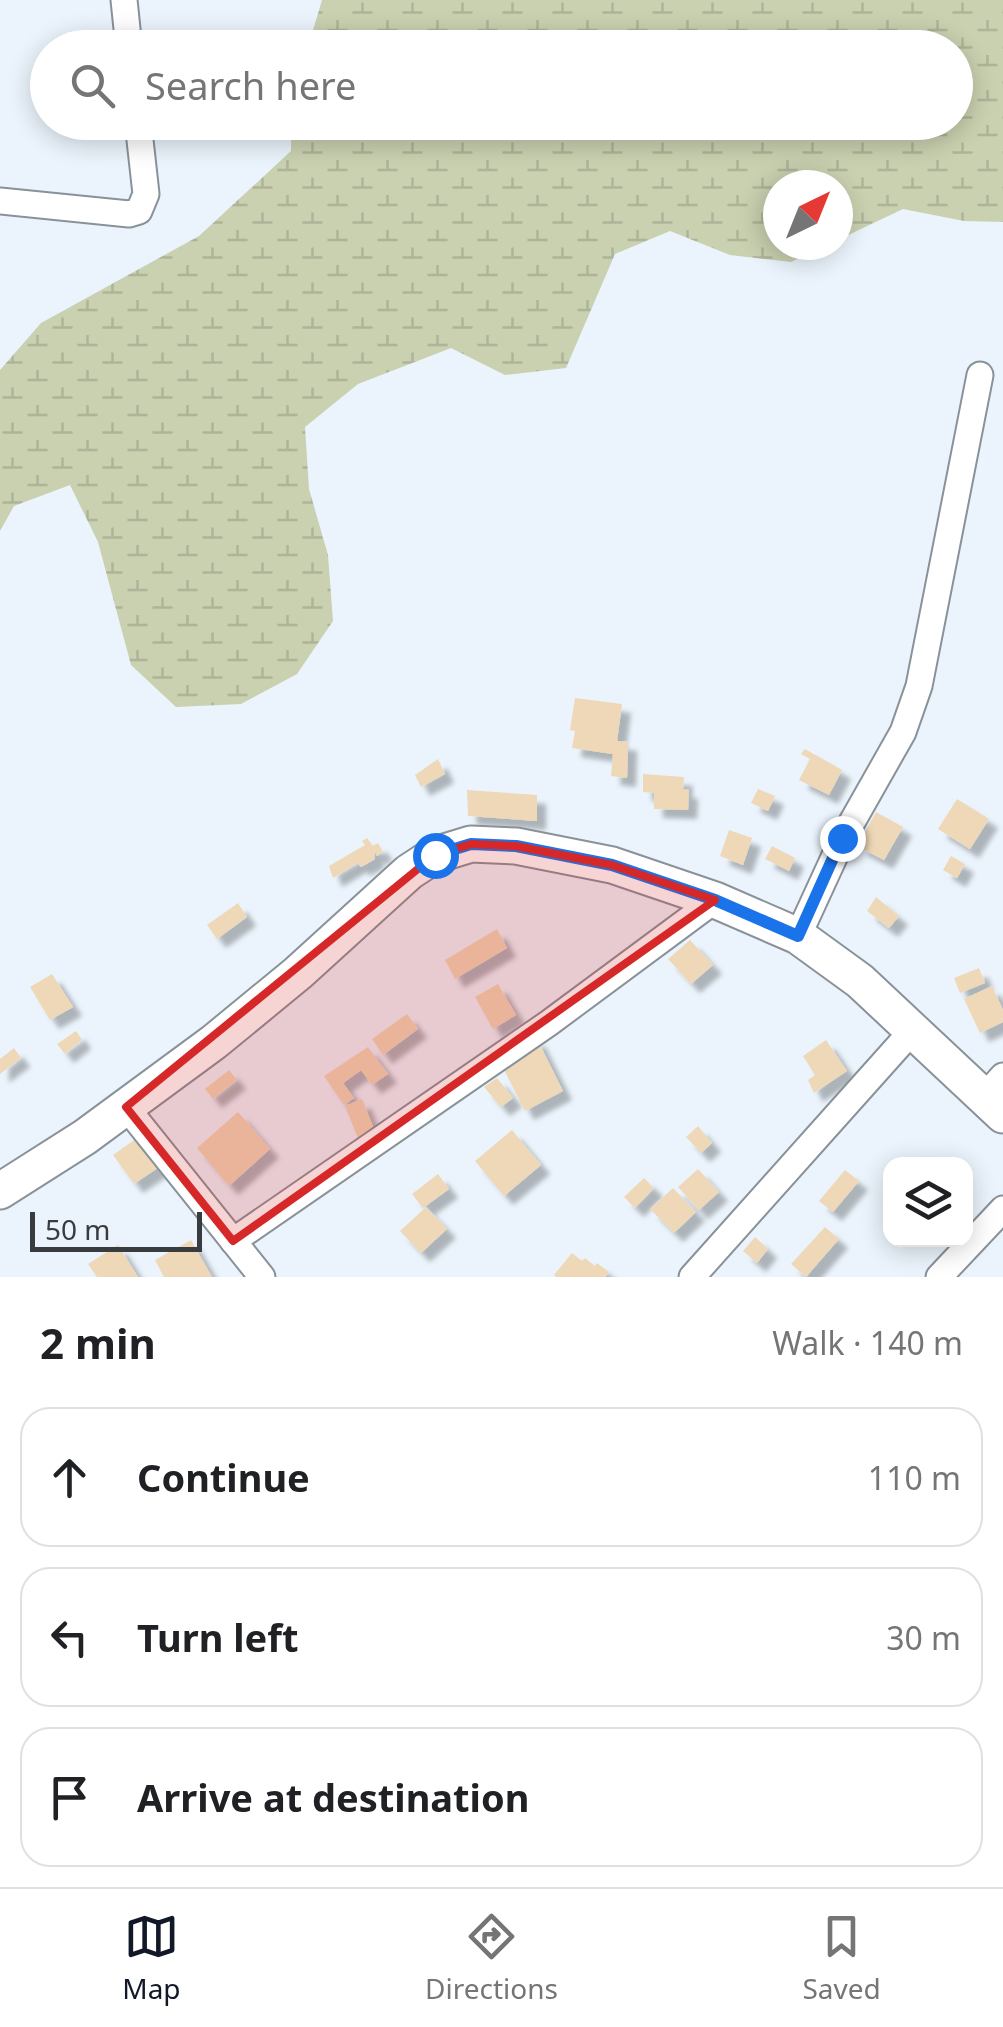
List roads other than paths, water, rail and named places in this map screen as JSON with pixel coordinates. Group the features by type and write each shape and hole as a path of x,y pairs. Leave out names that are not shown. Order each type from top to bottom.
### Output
{"main road":[{"path":"0,1191 126,1107 284,985 409,872 435,855 471,844 516,846 612,865 715,900 798,936 860,981 912,1032 997,1096"}],"street":[{"path":"124,0 127,30"},
{"path":"0,201 130,214 139,211 146,194 140,140"},
{"path":"798,936 842,838 903,732 919,686 980,375"},
{"path":"233,1241 549,1023 715,900"},
{"path":"692,1277 912,1032"},
{"path":"126,1107 262,1277"},
{"path":"940,1277 1003,1209"}]}
